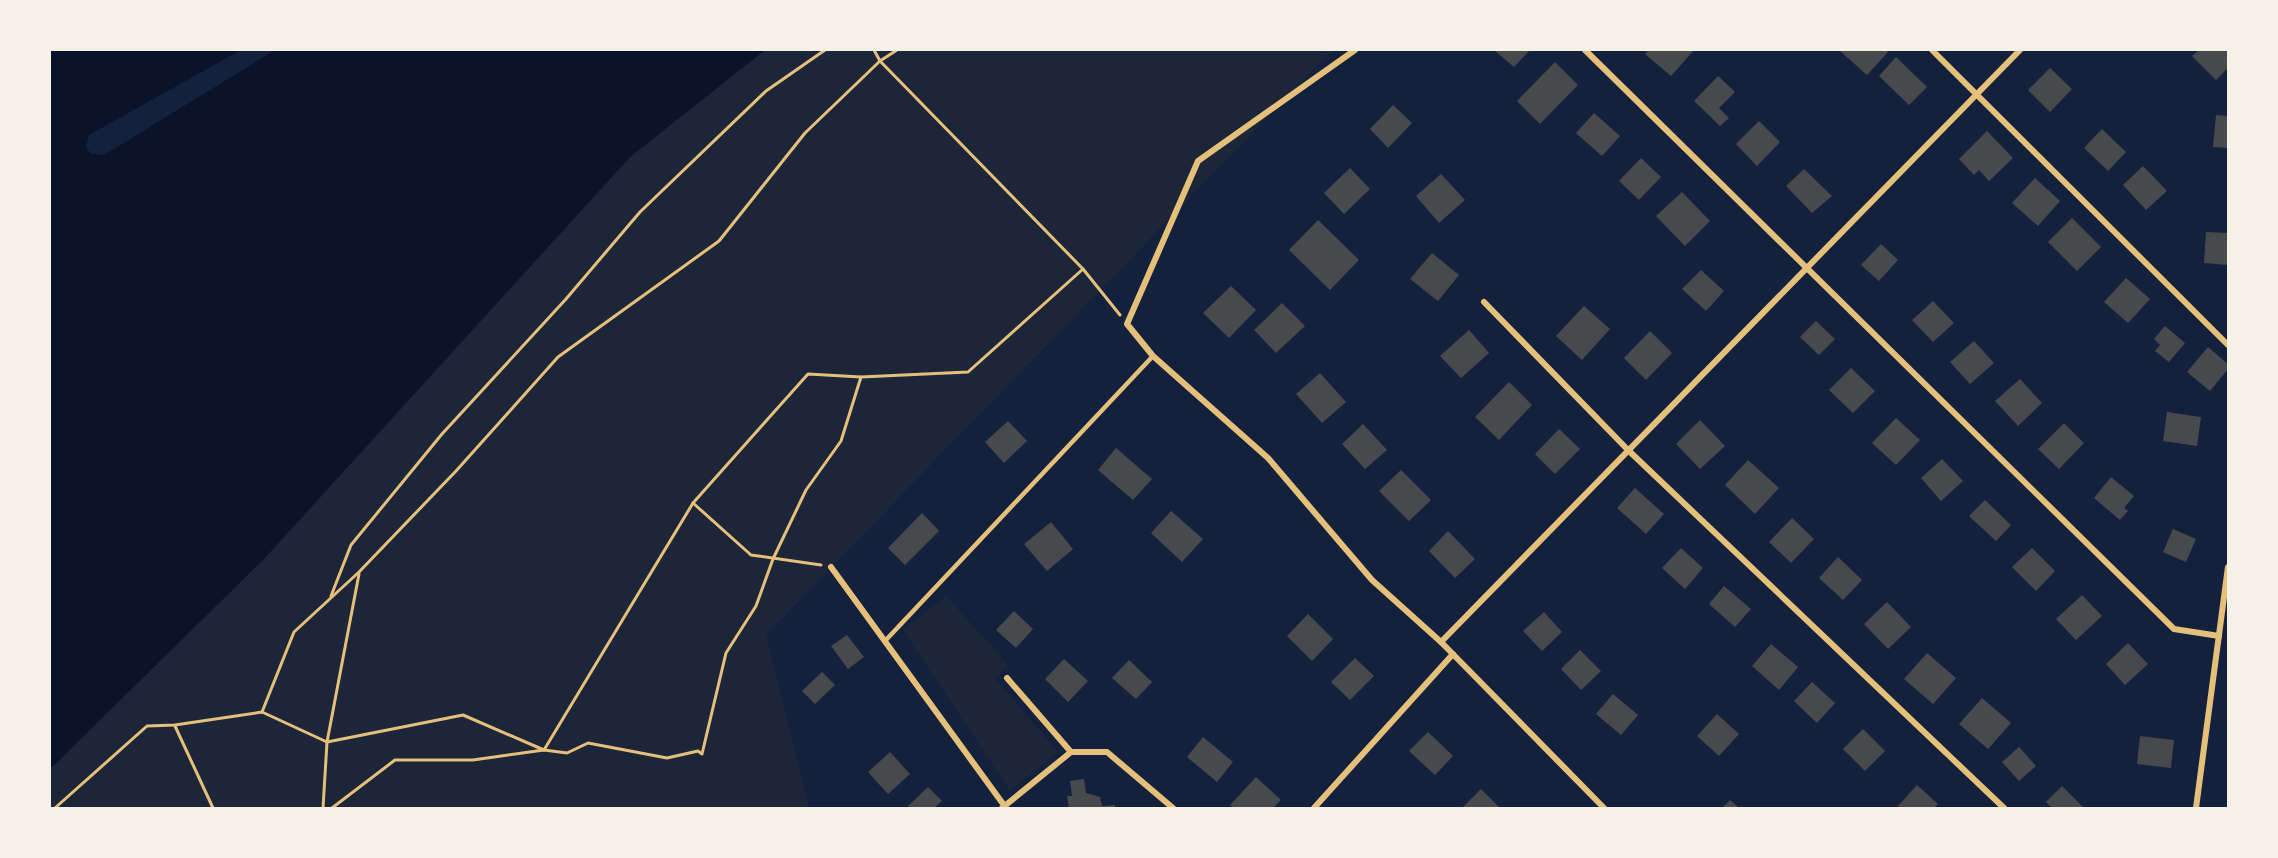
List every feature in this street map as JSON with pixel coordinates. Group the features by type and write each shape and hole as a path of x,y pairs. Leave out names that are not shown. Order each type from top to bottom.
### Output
{"street":[{"path":"1355,50 1198,161 1127,324 1154,356 1268,458 1371,580 1441,642 1604,808"},
{"path":"1585,50 2174,629 2219,636"},
{"path":"1932,50 2229,345"},
{"path":"1441,642 2020,50"},
{"path":"1484,302 1628,450 2004,808"},
{"path":"831,567 1004,808 1071,752 1107,752 1173,808"},
{"path":"2196,808 2229,567"},
{"path":"1314,808 1453,654"},
{"path":"1007,678 1071,752"}],"lane":[{"path":"885,641 1154,356"}],"path":[{"path":"331,598 351,545 442,434 566,299 640,212 766,91 825,50"},
{"path":"874,50 880,61 1083,269 1127,324"},
{"path":"262,712 294,632 359,572 456,471 558,357 719,241 805,134 880,61 897,50"},
{"path":"544,750 693,503 808,374 861,377 968,372 1083,269"},
{"path":"332,808 395,760 473,760 544,750 567,753 588,743 667,758 698,751 702,754 726,653 756,606 773,559 806,490 841,441 861,377"},
{"path":"693,503 752,555 831,567"},
{"path":"323,808 327,742 359,572"},
{"path":"55,808 147,726 175,725 262,712 327,742 463,715 544,750"},
{"path":"175,725 213,808"}],"shaded area":[{"path":"50,50 241,50 89,135 86,147 91,154 104,155 275,50 765,50 630,157 263,560 50,769"},
{"path":"765,50 1333,50 766,635 809,808 50,808 50,769 263,560 630,157"},
{"path":"946,596 1008,664 996,679 1058,752 1010,791 903,630"}],"building":[{"path":"1494,50 1530,50 1514,67"},
{"path":"1649,50 1694,50 1671,76 1645,54"},
{"path":"1839,50 1886,50 1888,52 1867,75"},
{"path":"2199,50 2228,51 2228,68 2216,80 2192,56"},
{"path":"1896,57 1927,87 1909,105 1879,76"},
{"path":"1555,62 1578,85 1540,124 1517,101"},
{"path":"2050,68 2072,89 2050,112 2028,90"},
{"path":"1718,76 1735,92 1719,108 1729,118 1720,126 1694,101"},
{"path":"1393,105 1412,123 1388,148 1370,129"},
{"path":"1594,113 1620,136 1602,156 1576,133"},
{"path":"2216,115 2228,116 2228,148 2213,147"},
{"path":"1759,121 1780,142 1757,166 1736,144"},
{"path":"2102,129 2126,152 2108,171 2084,148"},
{"path":"1987,131 2013,158 1989,181 1979,170 1974,175 1959,159"},
{"path":"1641,158 1661,177 1639,200 1619,181"},
{"path":"2143,166 2167,191 2146,210 2123,185"},
{"path":"1350,168 1370,189 1344,214 1324,193"},
{"path":"1804,169 1832,196 1812,213 1786,186"},
{"path":"1441,174 1465,200 1439,223 1416,196"},
{"path":"2035,178 2060,201 2038,226 2012,203"},
{"path":"1682,192 1710,221 1685,246 1656,216"},
{"path":"2072,218 2101,247 2077,271 2048,242"},
{"path":"1318,220 1359,260 1330,290 1289,250"},
{"path":"2206,232 2228,233 2228,265 2204,263"},
{"path":"1881,244 1898,260 1879,281 1861,265"},
{"path":"1432,253 1459,275 1438,301 1410,279"},
{"path":"1701,270 1724,291 1706,311 1682,289"},
{"path":"2126,278 2150,299 2128,323 2104,302"},
{"path":"1231,286 1256,310 1229,338 1203,313"},
{"path":"1933,301 1954,323 1933,342 1912,320"},
{"path":"1282,303 1305,326 1276,353 1254,330"},
{"path":"1584,306 1610,329 1582,360 1556,336"},
{"path":"1816,321 1835,339 1819,355 1800,337"},
{"path":"2165,326 2185,343 2169,362 2155,351 2160,345 2154,339"},
{"path":"1469,330 1489,353 1461,378 1440,356"},
{"path":"1650,331 1672,353 1646,380 1624,358"},
{"path":"1974,341 1994,363 1970,384 1950,362"},
{"path":"2208,347 2228,364 2228,369 2210,391 2187,372"},
{"path":"1851,368 1875,391 1853,413 1829,390"},
{"path":"1320,373 1346,402 1322,423 1296,394"},
{"path":"2020,379 2042,403 2018,426 1995,401"},
{"path":"1509,382 1532,405 1499,440 1475,417"},
{"path":"2167,412 2201,417 2197,446 2163,441"},
{"path":"1896,418 1920,440 1896,465 1872,443"},
{"path":"1700,420 1725,446 1700,469 1676,444"},
{"path":"1008,421 1027,441 1004,463 985,442"},
{"path":"2064,423 2084,443 2059,469 2038,449"},
{"path":"1363,424 1387,450 1365,469 1342,444"},
{"path":"1559,429 1580,449 1555,474 1535,454"},
{"path":"1116,448 1152,479 1133,500 1098,470"},
{"path":"1942,459 1963,481 1941,501 1921,478"},
{"path":"1748,460 1779,488 1755,514 1725,485"},
{"path":"1401,470 1431,500 1409,521 1379,491"},
{"path":"2111,477 2134,496 2124,508 2128,511 2120,520 2094,498"},
{"path":"1635,488 1664,514 1646,534 1617,508"},
{"path":"1985,500 2011,525 1996,541 1969,516"},
{"path":"1171,511 1203,539 1182,562 1151,533"},
{"path":"922,513 939,531 905,565 888,548"},
{"path":"1792,518 1814,539 1791,563 1769,542"},
{"path":"1051,522 1073,549 1047,571 1024,544"},
{"path":"2173,529 2196,539 2186,562 2163,552"},
{"path":"1448,531 1475,559 1455,578 1429,551"},
{"path":"1681,548 1703,568 1685,589 1662,568"},
{"path":"2032,548 2055,571 2036,591 2012,567"},
{"path":"1838,557 1862,580 1843,600 1819,578"},
{"path":"1724,586 1751,609 1735,627 1709,604"},
{"path":"2082,595 2102,616 2076,640 2056,619"},
{"path":"1887,602 1911,627 1888,649 1864,624"},
{"path":"1014,611 1033,629 1016,648 996,630"},
{"path":"1544,612 1562,632 1542,651 1523,631"},
{"path":"1308,614 1333,639 1312,661 1287,636"},
{"path":"847,635 864,657 848,669 831,646"},
{"path":"2128,643 2148,664 2125,685 2106,664"},
{"path":"1771,644 1798,667 1779,690 1752,666"},
{"path":"1580,650 1601,671 1581,690 1561,669"},
{"path":"1927,653 1956,678 1933,704 1904,679"},
{"path":"1355,658 1374,676 1350,700 1331,682"},
{"path":"1064,659 1088,681 1068,702 1045,679"},
{"path":"1129,660 1152,682 1136,699 1112,678"},
{"path":"822,672 835,685 815,704 802,691"},
{"path":"1812,682 1835,703 1817,723 1794,701"},
{"path":"1613,694 1638,715 1621,735 1596,714"},
{"path":"1982,698 2011,723 1988,749 1959,724"},
{"path":"1717,714 1739,734 1719,756 1697,736"},
{"path":"1863,729 1885,751 1865,771 1843,749"},
{"path":"1428,732 1453,756 1435,775 1409,751"},
{"path":"2140,736 2174,740 2171,768 2137,764"},
{"path":"1203,737 1233,762 1217,782 1187,757"},
{"path":"2019,747 2036,766 2019,781 2002,762"},
{"path":"890,752 910,774 888,794 868,772"},
{"path":"1256,777 1281,800 1273,808 1234,808 1230,805"},
{"path":"1084,779 1086,793 1100,797 1102,806 1115,805 1115,808 1069,808 1067,796 1072,796 1070,781"},
{"path":"1917,785 1938,804 1934,808 1900,808 1898,806"},
{"path":"2062,786 2082,808 2052,808 2046,802"},
{"path":"928,787 942,801 934,808 908,806"},
{"path":"1481,789 1500,808 1463,807"},
{"path":"1730,800 1739,808 1722,808"}]}
